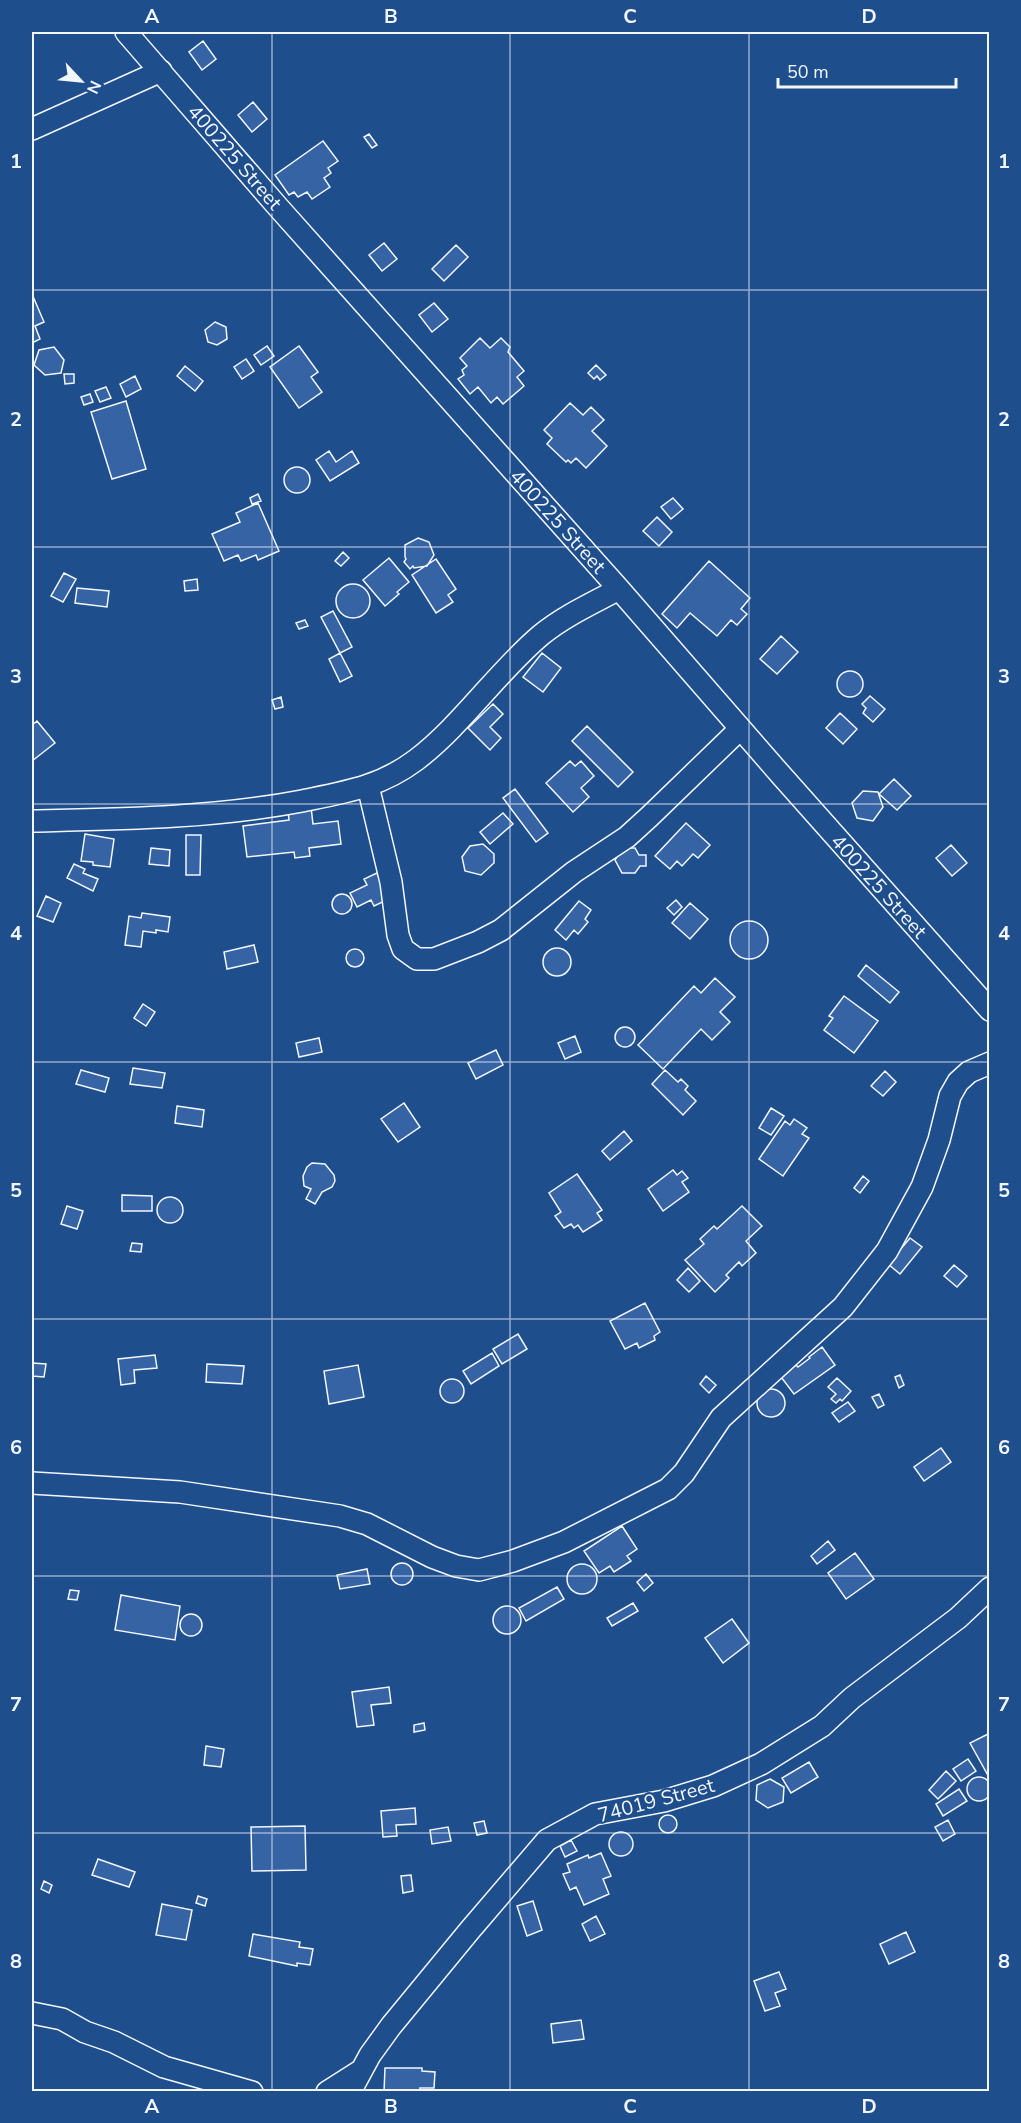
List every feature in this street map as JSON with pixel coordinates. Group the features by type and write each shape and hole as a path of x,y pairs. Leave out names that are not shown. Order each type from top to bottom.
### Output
{"street":[{"name":"400225 Street","path":"126,32 286,216 990,1010"},
{"path":"32,129 161,71"},
{"path":"32,821 162,818 271,807 368,786 394,774 437,742 542,634 619,589"},
{"path":"368,786 391,882 403,949 417,959 434,959 478,942 501,930 574,872 627,837 740,729"},
{"path":"32,1483 180,1492 340,1516 367,1524 432,1557 456,1566 479,1570 513,1562 564,1542 668,1489 684,1473 721,1418 843,1307 887,1251 922,1187 939,1140 950,1096 958,1082 969,1072 990,1063"},
{"name":"74019 Street","path":"350,2091 361,2070 391,2026 548,1840 595,1814 664,1801 713,1786 761,1764 822,1726 852,1698 958,1618 990,1588"},
{"path":"32,2013 62,2019 85,2032 114,2042 165,2067 252,2091"},
{"path":"327,2091 361,2070"}],"building":[{"path":"203,41 216,59 202,70 189,52"},
{"path":"253,102 267,119 252,132 238,115"},
{"path":"369,134 377,145 372,148 364,137"},
{"path":"323,141 338,161 328,168 331,173 324,178 330,187 312,199 307,192 298,197 294,192 289,195 275,175"},
{"path":"384,243 397,259 382,271 369,255"},
{"path":"456,245 468,257 444,281 432,269"},
{"path":"32,294 44,322 35,326 40,339 32,343"},
{"path":"434,303 448,319 432,332 419,315"},
{"path":"215,322 226,327 227,339 217,345 208,342 205,330"},
{"path":"480,338 490,348 501,338 510,347 508,352 524,371 517,377 524,386 503,404 497,397 491,403 478,387 470,394 458,379 464,375 462,370 467,366 460,358"},
{"path":"267,346 274,356 261,365 254,355"},
{"path":"299,346 318,372 311,377 322,392 299,408 270,367"},
{"path":"54,347 64,360 61,373 45,375 34,365 39,350"},
{"path":"246,359 254,371 242,379 234,367"},
{"path":"596,365 606,375 600,380 597,376 594,379 588,373"},
{"path":"185,366 203,381 195,391 177,376"},
{"path":"64,374 74,374 74,383 65,384"},
{"path":"135,376 141,389 126,397 120,384"},
{"path":"106,387 111,398 100,402 95,391"},
{"path":"90,394 93,402 84,405 81,397"},
{"path":"126,401 146,469 112,479 91,412"},
{"path":"570,403 583,415 591,407 604,420 592,431 607,446 586,468 576,458 571,463 568,460 566,462 547,444 552,438 544,430"},
{"path":"329,451 336,462 352,451 359,463 330,481 316,460"},
{"path":"297,467 306,471 310,480 306,489 297,493 288,489 284,480 288,471"},
{"path":"258,494 261,501 252,504 250,498"},
{"path":"673,498 683,509 671,519 661,507"},
{"path":"258,503 279,551 258,560 256,555 241,561 238,555 224,561 212,534 240,522 236,513"},
{"path":"657,517 672,532 659,546 643,531"},
{"path":"418,538 429,542 434,555 427,566 414,568 413,566 410,569 404,562 406,559 405,545"},
{"path":"343,552 349,558 341,566 335,561"},
{"path":"389,558 409,582 385,606 363,580"},
{"path":"436,559 456,589 448,595 453,602 436,613 412,575"},
{"path":"709,561 750,598 741,609 747,614 737,625 731,620 717,636 690,613 677,628 662,614"},
{"path":"64,573 76,579 63,602 51,596"},
{"path":"197,579 198,590 185,591 184,581"},
{"path":"353,584 365,589 370,601 365,613 353,618 341,613 336,601 341,589"},
{"path":"77,588 109,591 107,607 75,603"},
{"path":"333,611 352,647 340,653 321,617"},
{"path":"305,620 308,626 299,629 296,623"},
{"path":"781,636 798,652 777,674 760,659"},
{"path":"340,653 352,676 340,682 329,659"},
{"path":"542,653 561,668 543,692 523,677"},
{"path":"850,671 859,675 863,684 859,693 850,697 841,693 837,684 841,675"},
{"path":"870,696 885,709 873,722 863,713 866,708 862,704"},
{"path":"281,697 283,707 275,709 272,700"},
{"path":"493,704 503,714 490,727 501,738 490,750 468,728"},
{"path":"840,713 857,729 843,744 826,728"},
{"path":"37,721 55,743 32,761 32,725"},
{"path":"587,726 633,772 618,787 572,741"},
{"path":"570,761 575,766 581,761 594,776 581,788 589,797 573,812 546,783"},
{"path":"894,779 911,796 897,810 879,794"},
{"path":"515,789 548,833 536,842 503,798"},
{"path":"863,791 878,792 883,807 873,821 857,818 852,803"},
{"path":"311,807 313,824 338,821 341,844 309,848 310,856 295,858 294,852 247,857 243,826 289,820 288,810"},
{"path":"503,813 513,824 490,844 480,832"},
{"path":"686,823 710,845 698,858 693,854 682,866 677,861 670,869 655,856"},
{"path":"85,834 114,839 110,867 81,861"},
{"path":"186,835 201,835 200,875 186,875"},
{"path":"483,844 494,854 494,863 481,875 465,871 462,857 470,846"},
{"path":"951,845 967,863 952,876 936,858"},
{"path":"151,848 170,850 169,866 149,864"},
{"path":"622,848 635,848 639,855 646,855 646,866 640,866 635,873 622,873 615,860"},
{"path":"74,864 85,869 83,873 98,879 93,891 67,878"},
{"path":"377,873 389,899 374,906 371,900 357,907 350,893 367,885 364,879"},
{"path":"342,894 349,897 352,904 349,911 342,914 335,911 332,904 335,897"},
{"path":"46,896 61,903 53,922 37,916"},
{"path":"676,900 682,907 674,915 667,908"},
{"path":"579,901 591,910 585,919 588,922 578,934 574,930 566,940 555,930"},
{"path":"690,903 708,919 690,939 672,923"},
{"path":"142,913 170,917 168,932 143,931 141,947 125,945 129,916 141,918"},
{"path":"749,921 763,926 768,940 763,954 749,959 735,954 730,940 735,926"},
{"path":"254,945 258,962 227,969 224,952"},
{"path":"557,948 567,952 571,962 567,972 557,976 547,972 543,962 547,952"},
{"path":"355,949 361,952 364,958 361,964 355,967 349,964 346,958 349,952"},
{"path":"866,965 899,992 890,1003 858,976"},
{"path":"715,978 735,997 720,1012 730,1022 712,1040 701,1029 663,1069 638,1045 694,986 701,993"},
{"path":"844,996 878,1021 854,1053 824,1030 833,1018 829,1016"},
{"path":"143,1004 155,1012 146,1026 134,1018"},
{"path":"621,1027 629,1027 635,1033 635,1041 629,1047 621,1047 615,1041 615,1033"},
{"path":"575,1036 581,1052 565,1059 558,1043"},
{"path":"319,1038 322,1052 299,1057 296,1043"},
{"path":"496,1050 503,1065 476,1079 468,1063"},
{"path":"133,1068 165,1073 162,1088 130,1084"},
{"path":"81,1070 109,1078 105,1092 76,1084"},
{"path":"665,1070 678,1082 681,1079 688,1086 685,1090 696,1101 683,1115 652,1084"},
{"path":"885,1071 896,1082 883,1096 871,1086"},
{"path":"404,1103 420,1127 398,1142 381,1119"},
{"path":"177,1106 204,1110 202,1127 175,1123"},
{"path":"771,1108 784,1116 771,1135 759,1128"},
{"path":"794,1119 807,1128 802,1134 809,1138 783,1176 759,1159 785,1121 790,1125"},
{"path":"624,1131 632,1141 610,1160 602,1151"},
{"path":"312,1163 325,1164 334,1175 335,1181 332,1187 322,1192 315,1204 306,1199 311,1189 304,1186 303,1176 307,1167"},
{"path":"673,1170 677,1175 682,1171 688,1178 682,1182 689,1192 663,1211 648,1189"},
{"path":"577,1174 602,1210 597,1213 602,1220 583,1232 578,1225 574,1228 571,1224 564,1228 555,1216 561,1212 549,1193"},
{"path":"863,1176 869,1181 860,1193 854,1188"},
{"path":"122,1195 152,1196 152,1211 122,1211"},
{"path":"170,1197 179,1201 183,1210 179,1219 170,1223 161,1219 157,1210 161,1201"},
{"path":"67,1206 83,1211 77,1229 61,1224"},
{"path":"742,1206 762,1226 746,1241 756,1253 742,1266 739,1262 726,1275 729,1278 715,1292 685,1260 704,1244 700,1239 714,1226 717,1229"},
{"path":"910,1238 922,1247 900,1274 888,1264"},
{"path":"132,1243 142,1244 141,1252 130,1251"},
{"path":"954,1265 967,1276 957,1287 944,1276"},
{"path":"688,1268 700,1281 689,1292 677,1280"},
{"path":"645,1303 660,1332 654,1336 655,1340 639,1348 637,1343 625,1349 610,1321"},
{"path":"518,1334 527,1349 502,1364 493,1349"},
{"path":"822,1347 835,1365 794,1394 781,1377 796,1365 798,1367"},
{"path":"492,1353 499,1366 471,1384 463,1371"},
{"path":"155,1355 157,1368 134,1370 135,1383 121,1385 118,1359"},
{"path":"32,1363 46,1364 44,1377 32,1376"},
{"path":"207,1364 244,1366 242,1384 206,1382"},
{"path":"358,1365 364,1397 329,1404 324,1371"},
{"path":"900,1375 904,1385 899,1388 895,1377"},
{"path":"706,1376 716,1385 709,1393 700,1384"},
{"path":"837,1378 851,1391 842,1401 840,1399 836,1403 831,1399 836,1394 828,1387"},
{"path":"452,1379 461,1382 464,1391 461,1400 452,1403 443,1400 440,1391 443,1382"},
{"path":"771,1389 781,1393 785,1403 781,1413 771,1417 761,1413 757,1403 761,1393"},
{"path":"879,1394 884,1405 878,1408 872,1397"},
{"path":"848,1402 855,1411 839,1422 832,1413"},
{"path":"941,1448 951,1462 924,1481 914,1467"},
{"path":"622,1526 637,1549 627,1556 631,1561 614,1572 610,1566 599,1573 584,1551"},
{"path":"828,1541 835,1550 817,1564 811,1556"},
{"path":"855,1553 874,1579 846,1599 828,1573"},
{"path":"402,1563 410,1566 413,1574 410,1582 402,1585 394,1582 391,1574 394,1566"},
{"path":"582,1564 593,1568 597,1579 593,1590 582,1594 571,1590 567,1579 571,1568"},
{"path":"367,1569 370,1584 340,1589 337,1575"},
{"path":"646,1574 653,1583 644,1591 637,1582"},
{"path":"557,1587 564,1599 526,1621 519,1608"},
{"path":"70,1590 79,1591 77,1600 68,1599"},
{"path":"121,1595 180,1606 175,1640 115,1630"},
{"path":"633,1603 638,1611 612,1626 607,1618"},
{"path":"507,1606 517,1610 521,1620 517,1630 507,1634 497,1630 493,1620 497,1610"},
{"path":"187,1614 195,1614 202,1621 202,1629 195,1636 187,1636 180,1629 180,1621"},
{"path":"732,1619 749,1643 723,1663 705,1638"},
{"path":"389,1687 391,1703 371,1705 374,1725 357,1727 352,1692"},
{"path":"424,1723 425,1730 414,1732 414,1725"},
{"path":"990,1733 990,1779 970,1743"},
{"path":"206,1746 224,1749 221,1767 204,1765"},
{"path":"968,1759 976,1771 961,1781 953,1769"},
{"path":"809,1762 818,1777 791,1793 782,1778"},
{"path":"946,1771 956,1781 938,1799 929,1790"},
{"path":"979,1777 984,1778 990,1784 990,1794 984,1800 979,1801 974,1800 968,1794 967,1789 968,1784 974,1778"},
{"path":"770,1779 784,1787 783,1802 768,1808 756,1800 757,1785"},
{"path":"959,1789 967,1801 943,1816 936,1804"},
{"path":"415,1808 416,1824 396,1825 397,1836 383,1837 381,1811"},
{"path":"668,1815 674,1818 677,1824 674,1830 668,1833 662,1830 659,1824 662,1818"},
{"path":"948,1820 955,1834 943,1841 935,1827"},
{"path":"484,1821 487,1833 477,1835 474,1823"},
{"path":"305,1826 306,1870 252,1871 251,1827"},
{"path":"448,1827 451,1841 432,1844 430,1830"},
{"path":"621,1832 630,1835 633,1844 630,1853 621,1856 612,1853 609,1844 612,1835"},
{"path":"571,1840 577,1851 565,1857 560,1846"},
{"path":"601,1853 611,1876 603,1879 609,1894 584,1905 576,1887 570,1890 563,1874 570,1872 567,1864 588,1855 589,1858"},
{"path":"98,1859 135,1872 129,1887 92,1875"},
{"path":"411,1875 413,1891 403,1893 401,1876"},
{"path":"44,1881 52,1885 49,1893 41,1889"},
{"path":"198,1896 207,1899 205,1906 196,1903"},
{"path":"533,1901 542,1930 527,1936 517,1906"},
{"path":"162,1904 192,1910 186,1940 156,1935"},
{"path":"596,1916 605,1934 590,1941 582,1924"},
{"path":"906,1932 915,1952 889,1964 880,1944"},
{"path":"253,1934 300,1942 299,1947 313,1949 310,1965 297,1963 297,1966 249,1956"},
{"path":"779,1972 786,1989 775,1993 780,2006 765,2011 754,1981"},
{"path":"581,2020 584,2039 553,2043 551,2024"},
{"path":"385,2068 422,2068 422,2071 435,2072 434,2088 420,2088 420,2091 384,2092"}]}
